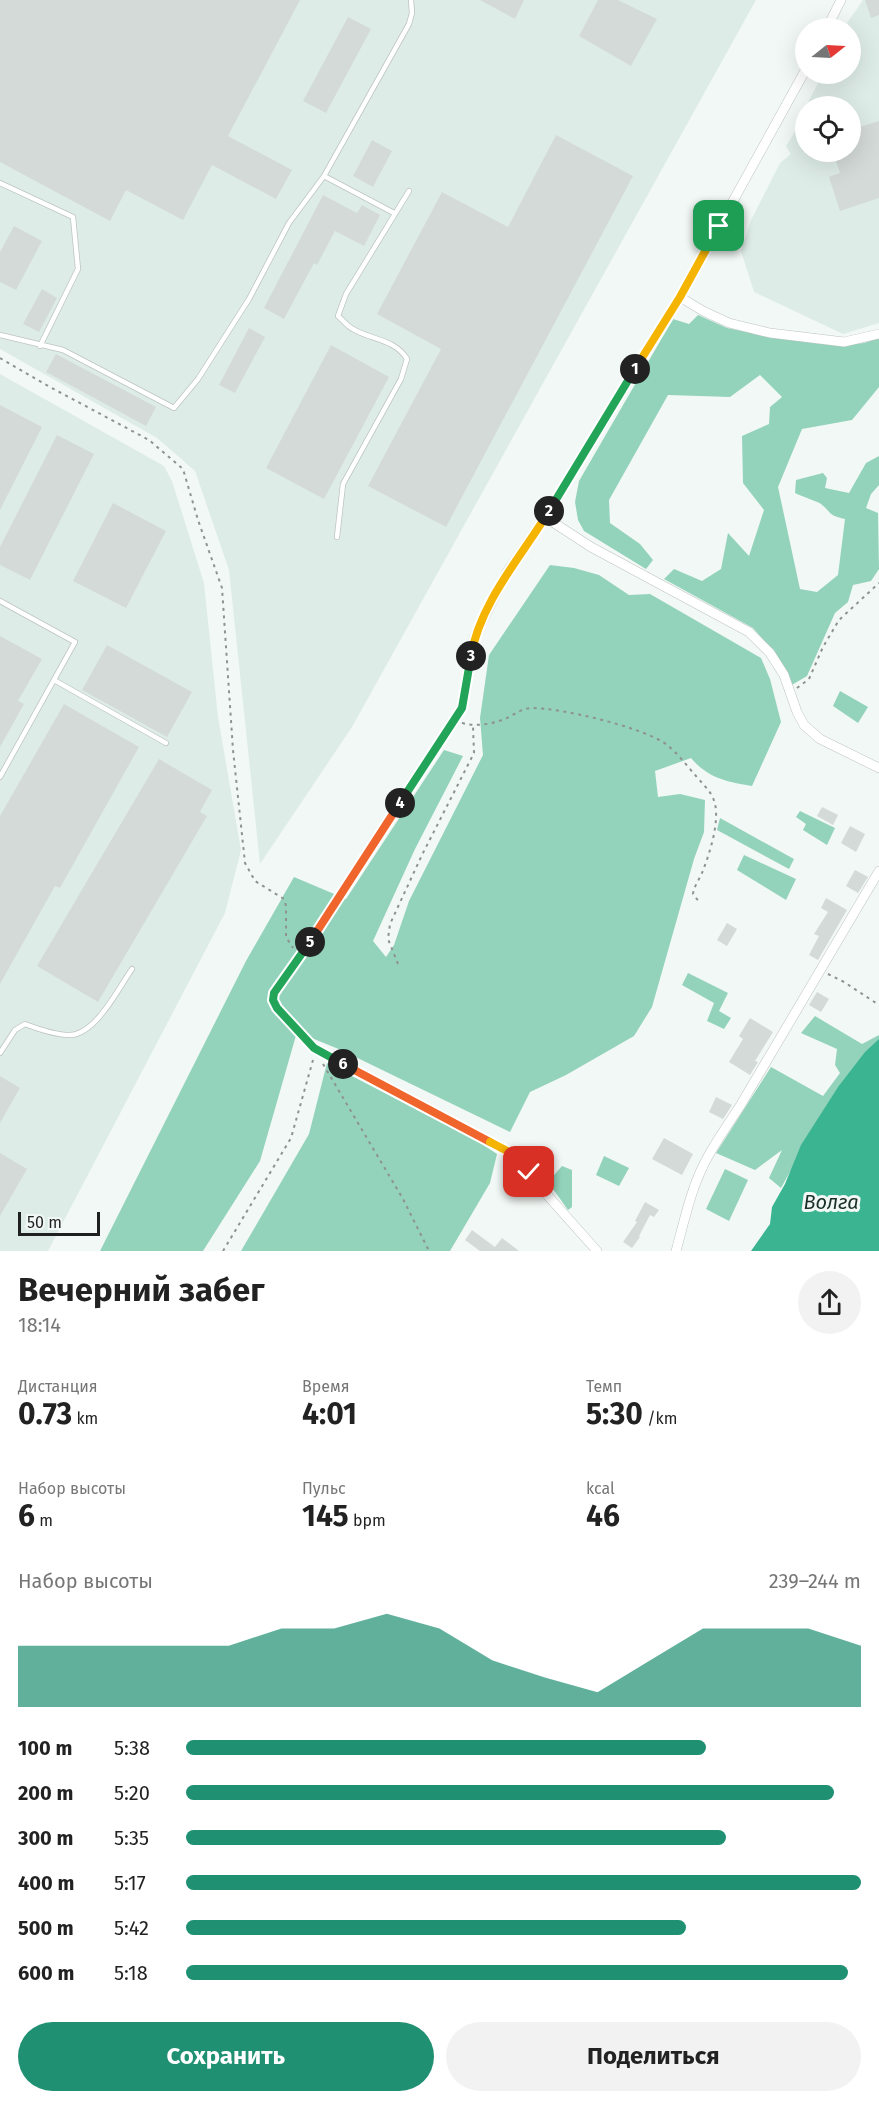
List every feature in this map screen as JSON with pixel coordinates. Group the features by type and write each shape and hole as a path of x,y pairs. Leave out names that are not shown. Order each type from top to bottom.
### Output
{"street":[{"path":"832,18 841,0"},
{"path":"597,1251 509,1152 314,1048 277,1008 273,1000 274,993 300,957 462,708 474,638 507,572 545,517 680,297 798,84"},
{"path":"680,297 729,323 770,333 844,342 879,334"},
{"path":"545,517 591,547 749,632 770,653 784,675 804,725 820,739 879,768"},
{"path":"676,1251 690,1201 704,1164 879,871"}],"lane":[{"path":"0,336 63,350 174,408 198,379 249,299 289,223 324,176 409,24 412,13 411,0"},
{"path":"324,176 394,213"},
{"path":"0,183 73,217 78,269 40,346"},
{"path":"337,537 343,484 400,378 407,359 402,350 379,338 352,329 338,316 346,294 409,191"},
{"path":"0,601 75,642 0,775"},
{"path":"54,680 166,743"},
{"path":"0,1053 15,1030 25,1024 68,1035 87,1028 96,1022 132,969"}],"path":[{"path":"0,358 149,440 183,469 222,588 233,750 245,863 255,881 284,899 286,937 300,957"},
{"path":"790,693 809,679 823,647 839,620 879,583"},
{"path":"454,720 473,726 504,719 533,708 568,713 639,731 662,741 714,797 716,812 714,829 693,894 700,903"},
{"path":"398,964 388,939 390,924 474,753 473,726"},
{"path":"820,970 844,982 879,1005"},
{"path":"223,1251 291,1138 314,1048"},
{"path":"314,1048 403,1199 429,1251"}],"shaded area":[{"path":"0,0 756,0 352,727 260,864 229,570 195,471 157,438 0,349"},
{"path":"863,0 879,0 879,323 843,334 754,292 741,251 751,220 780,163 791,154 786,146 795,131 795,162 861,162 861,96 811,96 818,84 861,84 861,18 850,18"},
{"path":"698,315 727,328 773,337 842,345 864,343 879,338 879,387 852,420 802,429 778,487 800,589 817,592 838,575 845,519 833,515 820,503 795,493 796,480 823,473 827,478 825,488 849,493 866,463 879,456 879,485 871,494 866,508 878,513 879,569 871,581 853,585 848,602 835,613 807,676 790,686 775,653 753,628 664,579 674,569 702,581 721,569 728,533 749,556 764,510 743,483 742,436 769,424 770,407 782,397 760,375 730,397 668,395 609,500 610,523 640,544 653,560 646,569 584,531 578,520 575,502 579,481 673,319 689,324"},
{"path":"0,374 164,466 172,481 204,583 218,717 241,850 225,913 48,1251 0,1251"},
{"path":"550,565 574,568 599,575 629,595 650,594 761,658 770,679 781,722 752,786 711,775 691,758 655,771 658,797 680,794 705,800 704,832 694,859 652,1007 634,1036 566,1075 530,1092 510,1132 341,1050 297,1032 260,1161 203,1251 100,1251 246,961 294,877 346,899 444,750 463,756 415,849 373,941 386,957 394,945 409,901 483,755 480,718 489,655"},
{"path":"840,691 868,707 858,723 833,706"},
{"path":"800,811 835,828 827,845 803,830 806,824 796,817"},
{"path":"720,818 794,859 789,869 717,830"},
{"path":"744,855 796,879 786,900 737,870"},
{"path":"688,973 728,993 719,1011 731,1018 724,1029 707,1021 714,1003 682,985"},
{"path":"815,1016 862,1044 879,1035 879,1067 806,1143 781,1188 769,1178 782,1150 755,1170 716,1153 771,1067 823,1096 840,1073 835,1065 837,1049 801,1033"},
{"path":"327,1063 479,1142 497,1154 490,1183 450,1251 241,1251 309,1134"},
{"path":"604,1156 629,1168 619,1186 596,1175"},
{"path":"562,1166 572,1170 572,1207 568,1210 548,1182"},
{"path":"725,1169 748,1180 729,1221 706,1209"}],"water":[{"name":"Волга","path":"879,1039 879,1251 751,1251 770,1224 772,1207 785,1184 801,1145 838,1087 865,1052"}],"building":[{"path":"0,0 300,0 228,136 292,170 276,199 212,165 183,220 126,190 110,221 0,162"},
{"path":"480,0 524,0 515,19"},
{"path":"598,0 618,0 657,19 631,66 579,36"},
{"path":"865,0 879,0 879,15 871,18"},
{"path":"348,17 371,29 326,113 303,101"},
{"path":"879,121 879,198 840,211 829,177 840,173 836,162 861,162 861,127"},
{"path":"556,135 633,176 446,527 368,486 441,349 377,314 442,192 508,227"},
{"path":"372,140 392,151 373,187 353,176"},
{"path":"323,195 357,213 362,205 380,215 364,246 335,231 317,265 314,263 284,319 264,308"},
{"path":"14,226 42,241 16,290 0,282 0,252"},
{"path":"42,289 57,298 39,332 23,324"},
{"path":"249,328 265,337 235,393 219,385"},
{"path":"331,345 389,377 324,499 266,468"},
{"path":"56,354 156,407 146,426 46,372"},
{"path":"0,405 42,427 0,510"},
{"path":"57,435 94,454 30,580 0,565 0,547"},
{"path":"113,503 166,531 126,608 73,581"},
{"path":"0,636 42,659 18,701 24,704 0,747"},
{"path":"107,645 192,692 167,737 82,690"},
{"path":"64,704 139,747 60,888 55,886 0,984 0,816"},
{"path":"159,759 212,790 200,812 207,816 98,1002 37,966"},
{"path":"822,807 838,815 833,825 817,816"},
{"path":"850,826 865,834 856,852 841,843"},
{"path":"855,870 868,877 858,893 846,886"},
{"path":"826,898 847,910 818,960 809,955 819,936 814,934 828,912 821,908"},
{"path":"727,923 737,929 727,946 717,940"},
{"path":"817,992 829,999 821,1012 809,1005"},
{"path":"750,1018 773,1032 755,1061 758,1062 750,1075 729,1062 743,1039 739,1036"},
{"path":"0,1076 20,1088 0,1123"},
{"path":"716,1097 732,1105 723,1119 709,1112"},
{"path":"664,1138 693,1154 682,1175 652,1159"},
{"path":"0,1153 27,1169 0,1216"},
{"path":"645,1202 659,1210 654,1217 650,1215 632,1248 623,1242 637,1222 635,1221"},
{"path":"472,1230 495,1247 502,1238 519,1251 480,1251 465,1240"}],"route":[{"path":"529,1172 509,1152 314,1048 277,1008 273,1000 274,993 300,957 462,708 474,638 507,572 545,517 680,297 719,226"}]}
